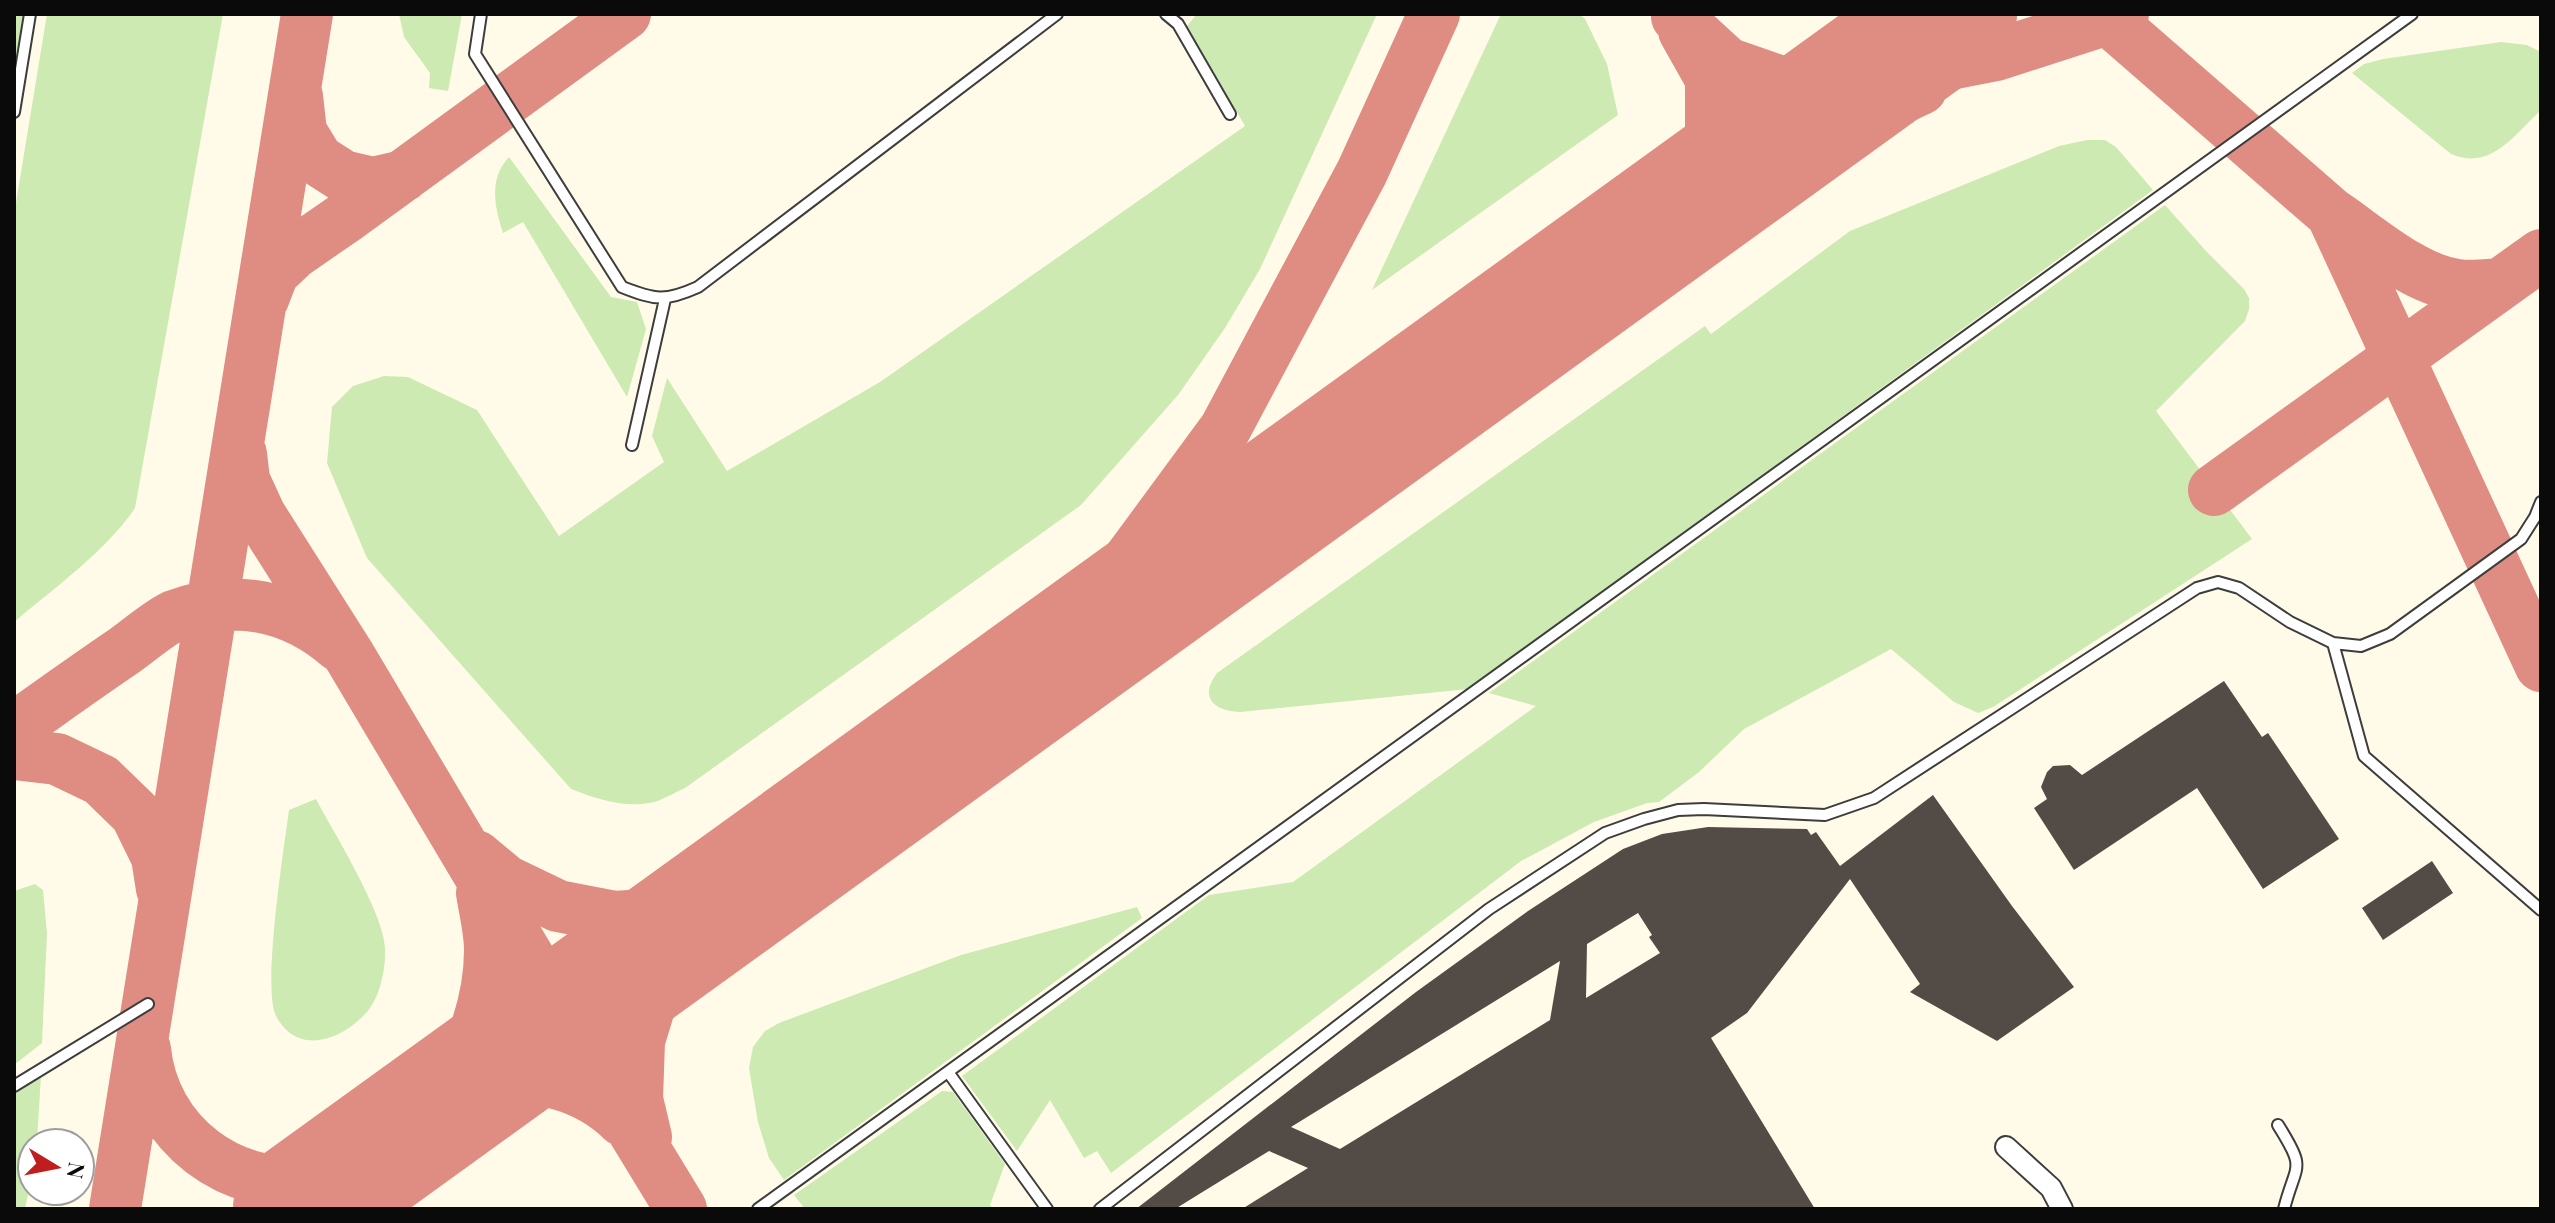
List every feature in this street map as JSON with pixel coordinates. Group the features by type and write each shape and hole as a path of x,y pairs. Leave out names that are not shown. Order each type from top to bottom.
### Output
{"street":[{"path":"2006,1147 2051,1188 2062,1209"}],"lane":[{"path":"14,112 30,14"},
{"path":"481,14 475,54 622,287 651,298 665,299 698,287 1057,14"},
{"path":"1166,14 1178,24 1230,114"},
{"path":"758,1209 2412,14"},
{"path":"632,445 665,299"},
{"path":"1100,1209 1489,909 1605,833 1678,810 1825,815 1854,807 1874,798 2197,588 2218,582 2239,588 2290,622 2333,643 2361,646 2390,634 2521,539 2541,502"},
{"path":"2333,643 2364,756 2541,910"},
{"path":"14,1086 148,1004"},
{"path":"948,1072 1047,1209"},
{"path":"2278,1125 2295,1152 2298,1164 2284,1209"}],"green space":[{"path":"14,14 29,14 14,106"},
{"path":"47,14 223,14 135,508 95,554 14,622 14,215"},
{"path":"399,14 462,14 448,91 429,88 430,73 404,37"},
{"path":"1197,14 1377,14 1260,269 1225,328 1178,395 1081,505 685,788 643,804 622,804 571,789 367,558 327,463 332,407 353,386 384,376 408,377 477,410 559,536 664,462 652,436 667,378 727,471 880,382 1245,126 1187,26"},
{"path":"1501,14 1579,14 1585,19 1607,64 1618,115 1372,290"},
{"path":"2501,42 2527,45 2541,52 2541,110 2501,148 2478,158 2451,154 2352,73 2364,64 2383,59"},
{"path":"2105,140 2116,147 2153,190 1468,689 1240,712 1222,709 1212,701 1209,689 1217,673 1705,326 1711,334 1850,231 2059,146"},
{"path":"509,157 611,297 637,302 646,329 627,397 523,222 503,233 495,194 498,175"},
{"path":"2165,205 2244,289 2249,298 2249,309 2245,321 2156,411 2252,539 1993,707 1978,713 1954,702 1891,649 1744,729 1699,772 1659,802 1647,803 1594,822 1521,861 1111,1173 1097,1151 1084,1158 1050,1100 1017,1151 962,1076 1209,895 1293,882 1536,706 1489,693"},
{"path":"316,799 367,894 382,933 385,956 379,990 367,1012 357,1022 333,1036 308,1040 296,1037 285,1029 276,1016 271,977 275,917 289,810"},
{"path":"35,884 43,890 47,933 42,1043 14,1065 14,891"},
{"path":"1137,907 1142,918 784,1180 769,1158 758,1122 749,1068 753,1047 765,1031 961,955"},
{"path":"41,1075 38,1127 16,1127 16,1207 25,1209 14,1209 14,1093"},
{"path":"942,1091 953,1092 1005,1164 990,1205 993,1209 805,1209 794,1195"}],"building":[{"path":"2224,681 2262,737 2268,733 2339,839 2263,889 2197,788 2074,870 2034,808 2047,799 2041,787 2047,772 2053,766 2070,765 2082,775"},
{"path":"1933,795 2074,987 1997,1041 1910,992 1920,984 1850,879 1747,1013 1711,1038 1815,1209 1242,1209 1308,1168 1269,1151 1175,1209 1136,1209 1416,992 1528,911 1623,849 1662,834 1708,827 1807,829 1811,835 1816,832 1840,866","holes":["1638,913 1660,953 1586,998 1587,944","1560,961 1550,1020 1340,1149 1291,1127"]},
{"path":"2432,861 2453,893 2383,940 2362,908"}],"taxiway":[{"path":"115,1209 307,14"},
{"path":"263,299 273,273 294,253 625,14"},
{"path":"1052,664 1225,429 1362,172 1434,14"},
{"path":"1914,42 1926,14"},
{"path":"2102,14 2332,214 2541,666"},
{"path":"1677,17 1727,63 1790,85 1858,82 1996,55 2123,14"},
{"path":"1678,212 1711,150 1711,79 1684,31"},
{"path":"1678,212 1787,151 1921,89"},
{"path":"297,96 301,132 318,160 343,176 373,183 403,176"},
{"path":"2332,214 2424,275 2457,285 2501,284"},
{"path":"2214,490 2541,255"},
{"path":"241,454 244,480 260,515 350,657 681,1209"},
{"path":"14,728 161,623 196,609 240,605 282,612 321,632 339,646"},
{"path":"14,754 57,759 101,780 136,814 157,857 162,889"},
{"path":"476,856 506,881 558,906 615,917 673,913 727,898"},
{"path":"443,1105 469,1049 486,991 490,943 482,893"},
{"path":"646,1137 637,1099 639,1041 656,985 686,935 730,897"},
{"path":"145,1049 151,1080 163,1107 180,1131 202,1152 227,1167 255,1177 285,1182 322,1179 363,1162"},
{"path":"443,1105 488,1081 542,1080 577,1090 622,1120"}],"runway":[{"path":"298,1209 1952,14"}]}
